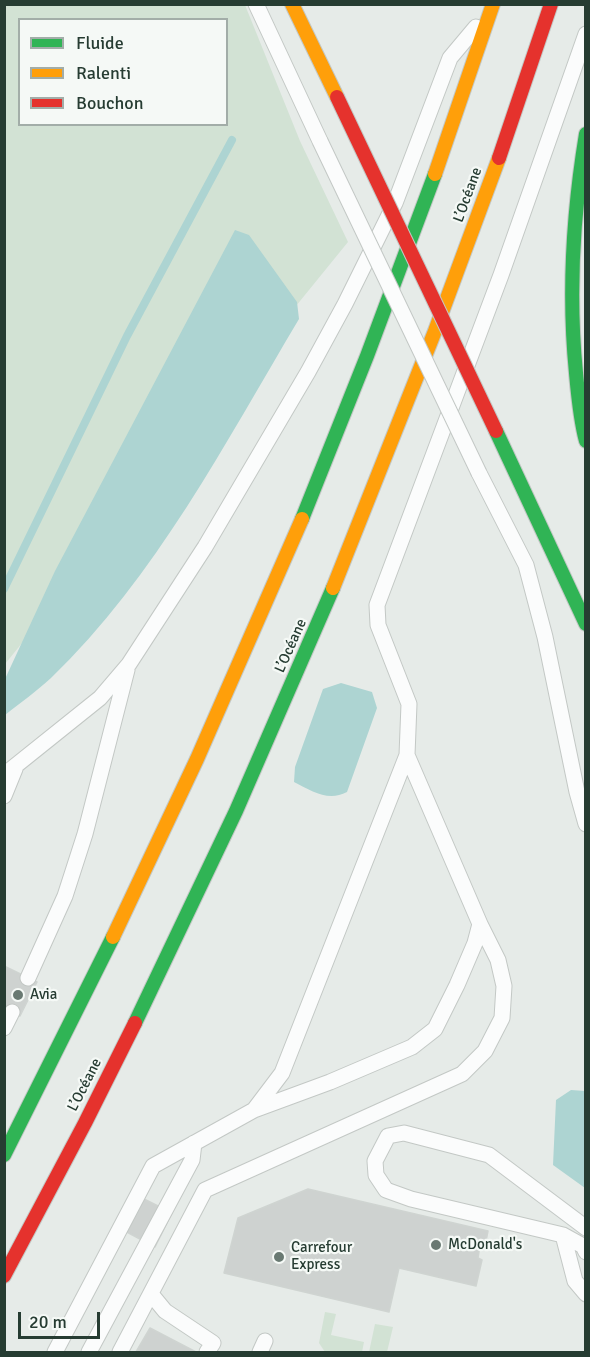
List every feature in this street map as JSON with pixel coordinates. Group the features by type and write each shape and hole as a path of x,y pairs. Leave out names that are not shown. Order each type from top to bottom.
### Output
{"main road":[{"path":"292,4 496,431 585,624"},
{"name":"L’Océane","path":"4,1276 164,965 260,758 331,596 394,443 468,243 551,4"},
{"path":"4,1155 135,893 223,703 269,595 376,331 451,128 492,7"},
{"path":"585,134 579,171 571,296 575,362 585,441"}],"lane":[{"path":"256,4 479,473 526,565 545,637 585,824"},
{"path":"4,796 10,772 100,698 129,664 205,547 308,372 395,203 450,58 492,7"},
{"path":"254,1110 282,1073 407,756 410,704 378,625 377,604 501,275 585,34"},
{"path":"28,978 65,896 72,875 85,834 129,664"},
{"path":"120,1353 205,1191 462,1074 485,1051 502,1018 504,986 498,960 407,756"},
{"path":"55,1353 153,1166 254,1110 330,1082 412,1047 435,1029 475,944 480,924"},
{"path":"4,1028 12,1012"},
{"path":"585,1228 489,1155 404,1133 388,1136 375,1161 376,1175 386,1190 411,1199 563,1235 583,1246 585,1251"},
{"path":"88,1353 192,1160 194,1143"},
{"path":"563,1235 574,1281 585,1294"},
{"path":"150,1294 165,1311 213,1343 207,1353"}],"green space":[{"path":"5,5 245,5 300,141 348,242 5,664"},
{"path":"325,1312 336,1314 331,1335 364,1342 362,1352 325,1352 319,1343"},
{"path":"375,1324 393,1327 387,1352 369,1352"}],"water":[{"path":"235,230 249,235 297,302 299,319 187,507 124,597 89,639 51,678 5,715 5,679 55,571"},
{"path":"341,683 372,692 377,708 347,792 327,796 294,782 295,767 323,689"},
{"path":"571,1090 585,1091 585,1188 553,1165 556,1100"}],"building":[{"name":"Avia","path":"4,966 37,982 20,1016 4,1008"},
{"path":"308,1189 488,1231 485,1246 480,1245 478,1258 482,1260 476,1286 399,1268 389,1312 224,1273 238,1218"},
{"path":"140,1197 172,1213 155,1247 123,1230"},
{"path":"150,1328 196,1352 136,1352"}],"waterway":[{"path":"4,589 127,336 232,140"}],"traffic: fast":[{"path":"586,134 575,223 572,283 576,373 586,441"},
{"path":"302,519 367,356 435,174"},
{"path":"496,431 586,624"},
{"path":"135,1023 236,811 333,588"},
{"path":"4,1155 113,937"}],"traffic: slow":[{"path":"292,4 337,97"},
{"path":"435,174 493,4"},
{"path":"333,588 435,331 499,158"},
{"path":"113,937 197,759 302,519"}],"traffic: jam":[{"path":"499,158 551,4"},
{"path":"337,97 496,431"},
{"path":"4,1276 135,1023"}],"place":[{"name":"Avia","path":"18,995"},
{"name":"McDonald's","path":"436,1245"},
{"name":"Carrefour Express","path":"279,1257"}]}
